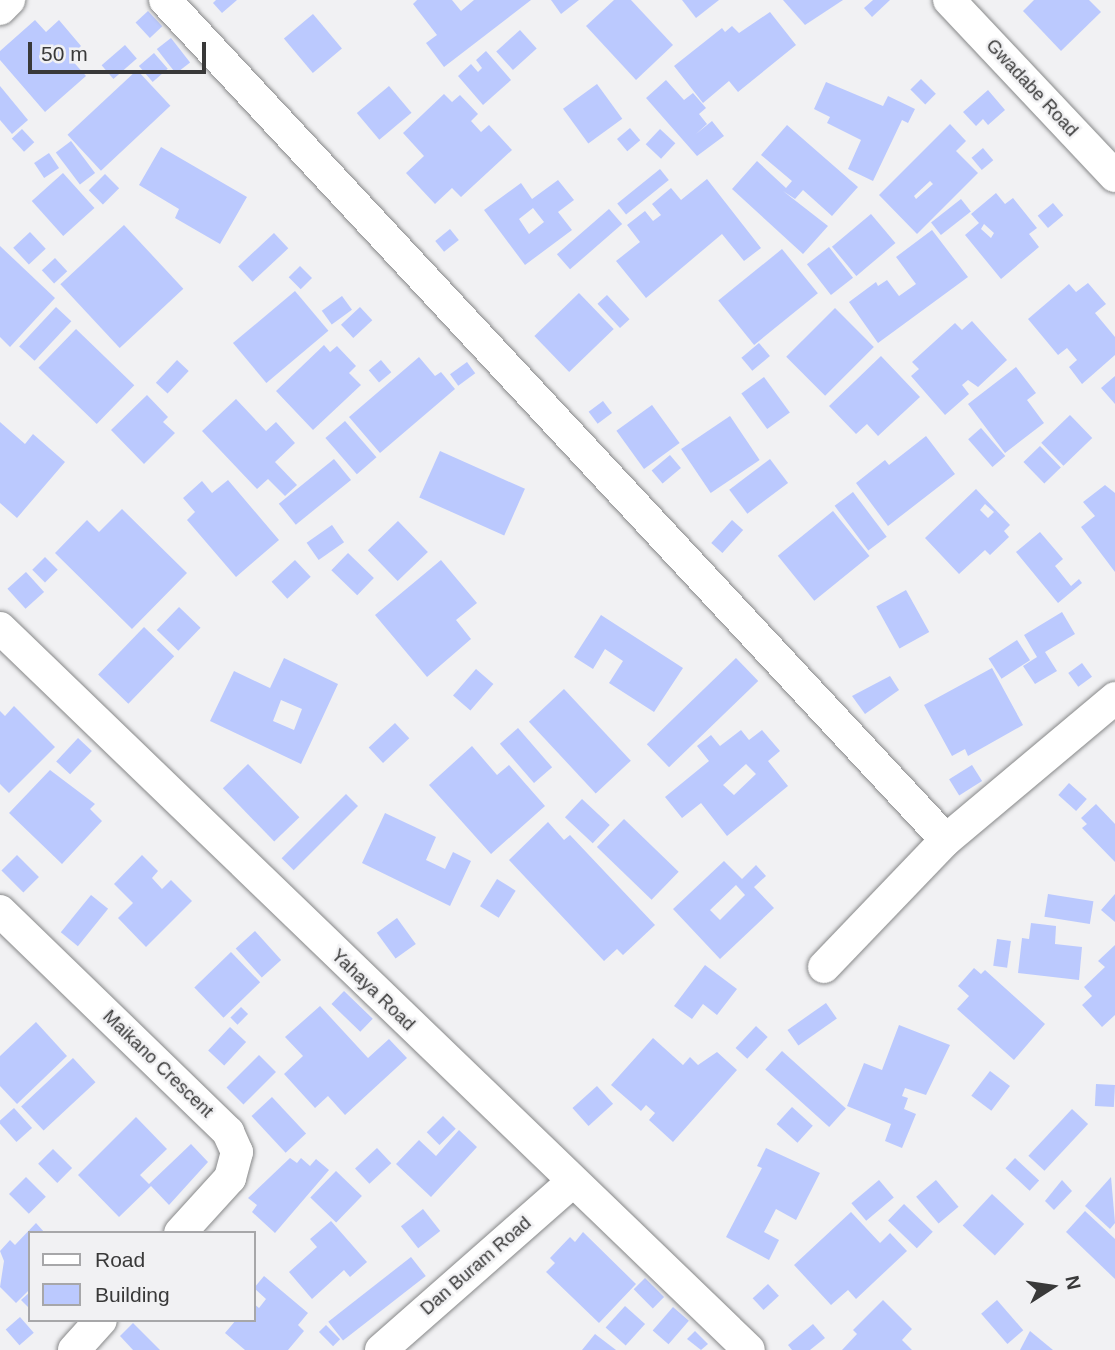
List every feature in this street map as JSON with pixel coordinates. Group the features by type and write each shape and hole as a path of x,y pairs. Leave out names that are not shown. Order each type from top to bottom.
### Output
{"street":[{"path":"0,9 9,0"},
{"path":"165,0 946,839"},
{"name":"Gwadabe Road","path":"949,0 1115,176"},
{"name":"Yahaya Road","path":"0,628 572,1183 749,1350"},
{"path":"824,967 946,839 1115,698"},
{"name":"Maikano Crescent","path":"0,911 228,1132 236,1152 230,1178 182,1231"},
{"name":"Dan Buram Road","path":"381,1350 572,1183"},
{"path":"74,1350 99,1322"}],"building":[{"path":"216,0 237,0 222,13 213,3"},
{"path":"417,0 452,0 461,11 474,0 531,0 444,67 426,43 437,35 413,4"},
{"path":"551,0 579,0 561,14"},
{"path":"614,0 631,0 673,45 636,80 586,26"},
{"path":"682,0 719,0 696,18"},
{"path":"783,0 843,0 805,25"},
{"path":"873,0 890,0 872,17 864,8"},
{"path":"1034,0 1089,0 1101,12 1061,51 1023,11"},
{"path":"148,11 162,26 150,38 136,23"},
{"path":"770,12 796,45 738,92 729,81 703,103 674,66 722,28 725,32 732,26 739,33"},
{"path":"313,14 342,48 313,73 284,38"},
{"path":"35,20 46,32 59,20 81,46 69,57 86,76 45,112 0,60 0,51"},
{"path":"520,30 537,49 513,70 496,51"},
{"path":"171,38 190,62 176,74 157,49"},
{"path":"125,45 137,59 113,79 102,65"},
{"path":"486,51 511,80 483,105 458,76 471,64 478,72 482,68 476,60"},
{"path":"154,53 168,69 153,82 139,66"},
{"path":"137,70 170,106 101,171 68,135"},
{"path":"921,79 936,94 925,104 910,90"},
{"path":"666,80 684,100 693,93 706,108 699,114 707,124 696,134 712,121 724,136 697,156 646,98"},
{"path":"826,82 883,106 888,96 915,109 908,123 902,120 873,181 848,169 861,140 827,123 830,117 814,109"},
{"path":"597,84 622,119 588,143 563,109"},
{"path":"0,86 28,120 12,134 0,120"},
{"path":"389,86 411,113 379,140 357,113"},
{"path":"988,90 1005,110 988,125 983,119 976,126 963,112"},
{"path":"444,94 452,102 460,95 478,114 471,121 481,132 489,125 512,150 461,197 452,188 435,204 406,173 424,156 403,133"},
{"path":"950,124 966,141 956,151 978,173 917,234 879,195","holes":["930,181 933,184 916,199 914,196"]},
{"path":"787,125 858,187 832,216 803,190 795,199 783,191 828,226 803,254 732,189 757,161 786,188 792,181 761,155"},
{"path":"630,128 640,140 627,151 617,139"},
{"path":"22,129 34,142 24,152 12,139"},
{"path":"660,129 675,143 661,159 646,144"},
{"path":"71,141 95,173 80,184 56,152"},
{"path":"161,147 247,197 220,244 175,218 179,209 139,185"},
{"path":"983,148 993,160 982,170 972,158"},
{"path":"49,153 59,168 44,178 34,163"},
{"path":"660,169 669,180 626,214 617,204"},
{"path":"63,173 94,208 63,236 32,201"},
{"path":"105,174 119,188 103,204 89,190"},
{"path":"707,179 761,248 744,261 722,234 646,298 616,261 640,242 627,225 645,211 653,221 661,215 652,204 671,188 681,200"},
{"path":"558,180 574,200 558,212 572,230 525,265 484,210 521,183 532,199","holes":["533,208 544,222 529,234 519,219"]},
{"path":"996,193 1005,204 1013,198 1037,228 1029,234 1039,247 1001,279 965,235 979,223 971,214","holes":["984,224 994,233 991,238 981,229"]},
{"path":"961,199 971,212 941,235 931,222"},
{"path":"1053,203 1063,215 1048,228 1038,216"},
{"path":"609,209 622,224 570,269 557,254"},
{"path":"871,214 895,243 856,276 832,247"},
{"path":"124,225 183,289 120,348 60,284"},
{"path":"450,229 459,240 444,252 435,241"},
{"path":"932,230 968,277 878,343 849,302 876,282 878,286 887,280 899,296 916,284 896,257"},
{"path":"30,232 46,249 29,265 13,248"},
{"path":"274,233 288,248 252,282 238,266"},
{"path":"0,246 55,298 10,347 0,337"},
{"path":"829,247 853,278 831,295 807,264"},
{"path":"782,249 818,293 754,345 718,301"},
{"path":"55,258 67,271 54,283 42,270"},
{"path":"300,266 312,278 301,289 289,277"},
{"path":"1088,283 1106,304 1095,313 1115,337 1115,355 1082,384 1069,367 1077,360 1067,348 1058,355 1028,319 1069,284 1076,292"},
{"path":"295,291 328,331 266,383 233,343"},
{"path":"579,293 614,329 569,372 534,336"},
{"path":"607,295 630,319 620,328 597,304"},
{"path":"342,296 352,310 332,324 322,311"},
{"path":"56,307 71,321 35,361 19,346"},
{"path":"360,307 372,320 353,338 341,325"},
{"path":"835,308 874,347 825,396 786,357"},
{"path":"972,321 1007,360 978,387 968,380 962,385 969,394 945,415 911,376 919,369 912,362 955,323 962,330"},
{"path":"76,329 134,385 97,424 38,368"},
{"path":"759,343 770,356 752,371 741,358"},
{"path":"324,345 330,352 337,346 356,366 349,373 361,385 313,430 276,391"},
{"path":"881,356 920,397 878,436 867,424 856,434 829,406"},
{"path":"419,357 435,376 441,372 455,389 380,453 349,417"},
{"path":"177,360 189,371 168,394 156,383"},
{"path":"381,360 391,372 379,383 369,370"},
{"path":"467,362 475,373 458,386 450,374"},
{"path":"1016,367 1036,393 1027,400 1044,423 1005,453 968,404"},
{"path":"1115,376 1115,404 1101,388"},
{"path":"764,377 790,413 767,429 741,393"},
{"path":"147,395 168,417 163,422 175,433 144,464 111,430"},
{"path":"236,399 266,431 276,422 295,443 275,462 297,485 285,496 268,479 257,489 202,431"},
{"path":"603,401 612,413 598,424 589,412"},
{"path":"652,405 680,443 644,469 616,431"},
{"path":"1070,415 1092,438 1063,466 1041,443"},
{"path":"730,416 760,460 711,493 681,449"},
{"path":"345,421 376,457 357,474 325,438"},
{"path":"0,422 25,444 33,434 65,462 17,518 0,503"},
{"path":"981,428 1005,456 992,467 968,439"},
{"path":"926,436 955,474 888,526 856,483 885,460 889,465"},
{"path":"1040,446 1061,468 1044,484 1023,462"},
{"path":"440,451 525,489 504,535 419,498"},
{"path":"670,455 681,468 663,483 652,470"},
{"path":"334,459 351,480 296,525 279,504"},
{"path":"770,459 788,483 747,514 729,490"},
{"path":"228,480 279,540 236,577 187,520 195,512 183,498 202,481 212,493"},
{"path":"1105,485 1115,493 1115,572 1081,527 1095,516 1083,502"},
{"path":"976,489 1010,525 1004,531 1009,537 990,555 985,550 959,574 925,538","holes":["985,504 994,512 988,518 980,510"]},
{"path":"853,492 887,537 868,551 835,506"},
{"path":"122,509 187,573 132,629 55,553 87,520 99,532"},
{"path":"833,511 870,556 814,601 778,556"},
{"path":"732,520 743,530 722,553 711,543"},
{"path":"398,521 428,552 398,581 368,550"},
{"path":"332,525 344,542 319,560 307,543"},
{"path":"1040,532 1063,559 1055,566 1071,586 1079,579 1082,583 1058,603 1016,552"},
{"path":"348,553 374,578 357,595 331,570"},
{"path":"45,557 58,570 45,582 32,570"},
{"path":"295,560 311,577 287,599 272,582"},
{"path":"441,560 477,603 456,620 471,639 427,677 375,615"},
{"path":"26,572 44,592 25,609 7,589"},
{"path":"906,590 929,632 900,648 876,606"},
{"path":"179,607 201,628 178,651 157,630"},
{"path":"1062,612 1075,634 1045,652 1057,671 1035,684 1023,666 1037,657 1024,635"},
{"path":"601,615 683,668 654,712 609,683 623,661 605,649 593,669 574,657"},
{"path":"144,627 174,656 128,704 98,674"},
{"path":"1017,640 1030,660 1002,679 988,659"},
{"path":"284,658 338,684 301,764 210,721 234,671 270,688","holes":["281,700 302,709 294,730 273,721"]},
{"path":"736,658 758,681 669,767 647,744"},
{"path":"1082,663 1092,677 1078,687 1068,673"},
{"path":"992,668 1023,725 968,756 965,749 952,756 924,705"},
{"path":"476,669 493,684 470,711 453,695"},
{"path":"890,676 899,690 865,714 852,696"},
{"path":"564,689 631,761 596,793 529,722"},
{"path":"14,706 55,747 9,793 0,784 0,711 5,716"},
{"path":"395,723 409,738 383,763 369,748"},
{"path":"518,728 552,767 534,783 500,744"},
{"path":"741,730 749,740 762,730 780,751 768,761 788,786 727,836 701,803 682,818 665,797 709,761 697,746 711,735 720,746","holes":["746,764 756,774 734,795 723,785"]},
{"path":"78,738 92,751 70,774 56,761"},
{"path":"472,746 497,775 509,765 545,806 491,854 429,785"},
{"path":"248,764 299,817 274,842 223,788"},
{"path":"972,765 982,781 959,795 949,779"},
{"path":"50,770 95,804 90,809 102,821 62,864 9,813"},
{"path":"1069,783 1087,799 1076,811 1058,795"},
{"path":"346,794 358,806 294,870 282,858"},
{"path":"582,799 610,825 593,843 565,817"},
{"path":"1096,804 1115,824 1115,862 1082,828 1087,824 1081,818"},
{"path":"385,813 436,837 426,860 445,869 453,852 471,861 450,906 362,863"},
{"path":"624,819 679,872 652,900 597,847"},
{"path":"548,822 564,840 570,835 655,925 623,955 617,949 604,961 509,860"},
{"path":"17,855 39,877 23,892 1,871"},
{"path":"142,855 158,871 152,878 162,889 171,880 192,901 146,947 118,918 133,903 114,884"},
{"path":"724,861 742,879 756,865 766,876 754,887 774,908 720,959 673,909","holes":["736,885 745,895 720,920 710,910"]},
{"path":"497,879 516,891 499,918 480,906"},
{"path":"1048,894 1093,901 1090,924 1044,917"},
{"path":"1115,894 1115,922 1101,910"},
{"path":"91,895 108,909 78,946 61,932"},
{"path":"397,918 416,944 396,959 377,933"},
{"path":"1031,923 1056,926 1055,944 1082,947 1079,980 1018,973 1022,938 1029,939"},
{"path":"255,931 281,960 262,977 236,948"},
{"path":"997,939 1011,941 1007,968 993,966"},
{"path":"1115,945 1115,1015 1102,1027 1082,1005 1092,996 1084,987 1105,967 1098,961"},
{"path":"231,952 260,982 223,1018 194,987"},
{"path":"705,965 737,989 717,1015 703,1004 692,1019 674,1006"},
{"path":"974,968 981,974 985,970 1045,1024 1014,1060 957,1009 969,996 958,986"},
{"path":"344,991 373,1019 360,1032 331,1004"},
{"path":"826,1003 837,1019 798,1046 787,1030"},
{"path":"320,1006 368,1058 389,1039 407,1058 345,1115 328,1096 315,1108 284,1074 303,1056 285,1037"},
{"path":"241,1007 248,1014 237,1025 230,1018"},
{"path":"36,1022 67,1056 17,1104 0,1086 0,1056"},
{"path":"899,1025 950,1045 926,1095 905,1088 902,1096 908,1098 904,1109 916,1114 902,1148 885,1141 891,1124 847,1106 864,1063 882,1070"},
{"path":"756,1026 768,1037 747,1059 736,1048"},
{"path":"230,1027 246,1042 224,1065 208,1050"},
{"path":"653,1038 683,1065 690,1057 698,1065 717,1052 737,1070 673,1142 649,1120 655,1113 646,1105 641,1111 611,1085"},
{"path":"782,1051 846,1109 829,1127 765,1070"},
{"path":"259,1055 276,1072 243,1104 226,1088"},
{"path":"73,1058 96,1082 44,1131 21,1106"},
{"path":"990,1071 1010,1086 991,1111 971,1096"},
{"path":"1096,1084 1115,1085 1114,1107 1095,1106"},
{"path":"597,1086 613,1104 589,1126 572,1108"},
{"path":"272,1097 306,1134 286,1153 252,1116"},
{"path":"792,1107 813,1126 797,1143 777,1124"},
{"path":"14,1108 32,1128 16,1142 0,1124 0,1121"},
{"path":"1072,1109 1088,1124 1044,1171 1028,1156"},
{"path":"443,1116 456,1129 439,1145 427,1132"},
{"path":"136,1117 167,1149 140,1175 149,1184 191,1144 208,1162 169,1205 151,1186 119,1217 78,1175"},
{"path":"459,1130 477,1147 431,1197 396,1164 419,1140 436,1156"},
{"path":"377,1148 391,1163 369,1184 355,1168"},
{"path":"766,1148 820,1173 796,1220 776,1209 764,1232 779,1240 769,1260 726,1237 762,1168 757,1166"},
{"path":"53,1149 72,1168 57,1183 38,1164"},
{"path":"290,1158 297,1163 301,1158 310,1166 316,1159 329,1170 275,1233 252,1212 257,1205 248,1198"},
{"path":"1015,1158 1039,1181 1030,1191 1005,1168"},
{"path":"336,1171 362,1196 336,1223 310,1198"},
{"path":"26,1177 46,1197 29,1214 9,1194"},
{"path":"1111,1177 1115,1223 1110,1229 1085,1206"},
{"path":"879,1180 894,1198 866,1221 851,1203"},
{"path":"936,1180 958,1207 939,1224 916,1197"},
{"path":"1062,1180 1072,1191 1054,1210 1045,1201"},
{"path":"992,1194 1024,1224 995,1255 963,1225"},
{"path":"904,1204 933,1232 917,1248 888,1221"},
{"path":"423,1209 440,1231 418,1248 401,1226"},
{"path":"1085,1211 1115,1239 1115,1279 1066,1232"},
{"path":"851,1212 880,1243 890,1233 907,1251 856,1299 848,1290 831,1305 794,1265"},
{"path":"331,1221 367,1262 350,1277 344,1270 312,1299 289,1272 317,1247 310,1239"},
{"path":"36,1223 43,1231 28,1231"},
{"path":"28,1231 28,1291 16,1303 0,1287 4,1261 0,1251 10,1240 15,1245"},
{"path":"583,1232 636,1284 599,1323 546,1272 555,1263 550,1258 570,1237 575,1242"},
{"path":"411,1257 426,1276 343,1341 328,1322"},
{"path":"264,1276 308,1313 298,1325 304,1331 288,1350 245,1350 225,1333 234,1322 256,1322 256,1306 259,1308 266,1299 256,1290 256,1286"},
{"path":"645,1278 664,1297 653,1308 634,1289"},
{"path":"768,1284 779,1296 764,1310 753,1298"},
{"path":"28,1294 28,1307 21,1300"},
{"path":"883,1300 912,1329 902,1340 912,1350 842,1350 857,1334 853,1330"},
{"path":"997,1300 1023,1330 1007,1344 981,1314"},
{"path":"625,1306 645,1324 626,1346 606,1328"},
{"path":"673,1307 689,1321 669,1344 653,1330"},
{"path":"20,1317 34,1333 19,1345 6,1329"},
{"path":"133,1323 160,1350 133,1350 120,1336"},
{"path":"813,1324 825,1338 810,1350 792,1350 788,1345"},
{"path":"326,1325 340,1339 333,1346 319,1332"},
{"path":"695,1331 708,1344 701,1350 687,1339"},
{"path":"1030,1331 1053,1350 1020,1350"},
{"path":"595,1334 616,1350 582,1350"}]}
